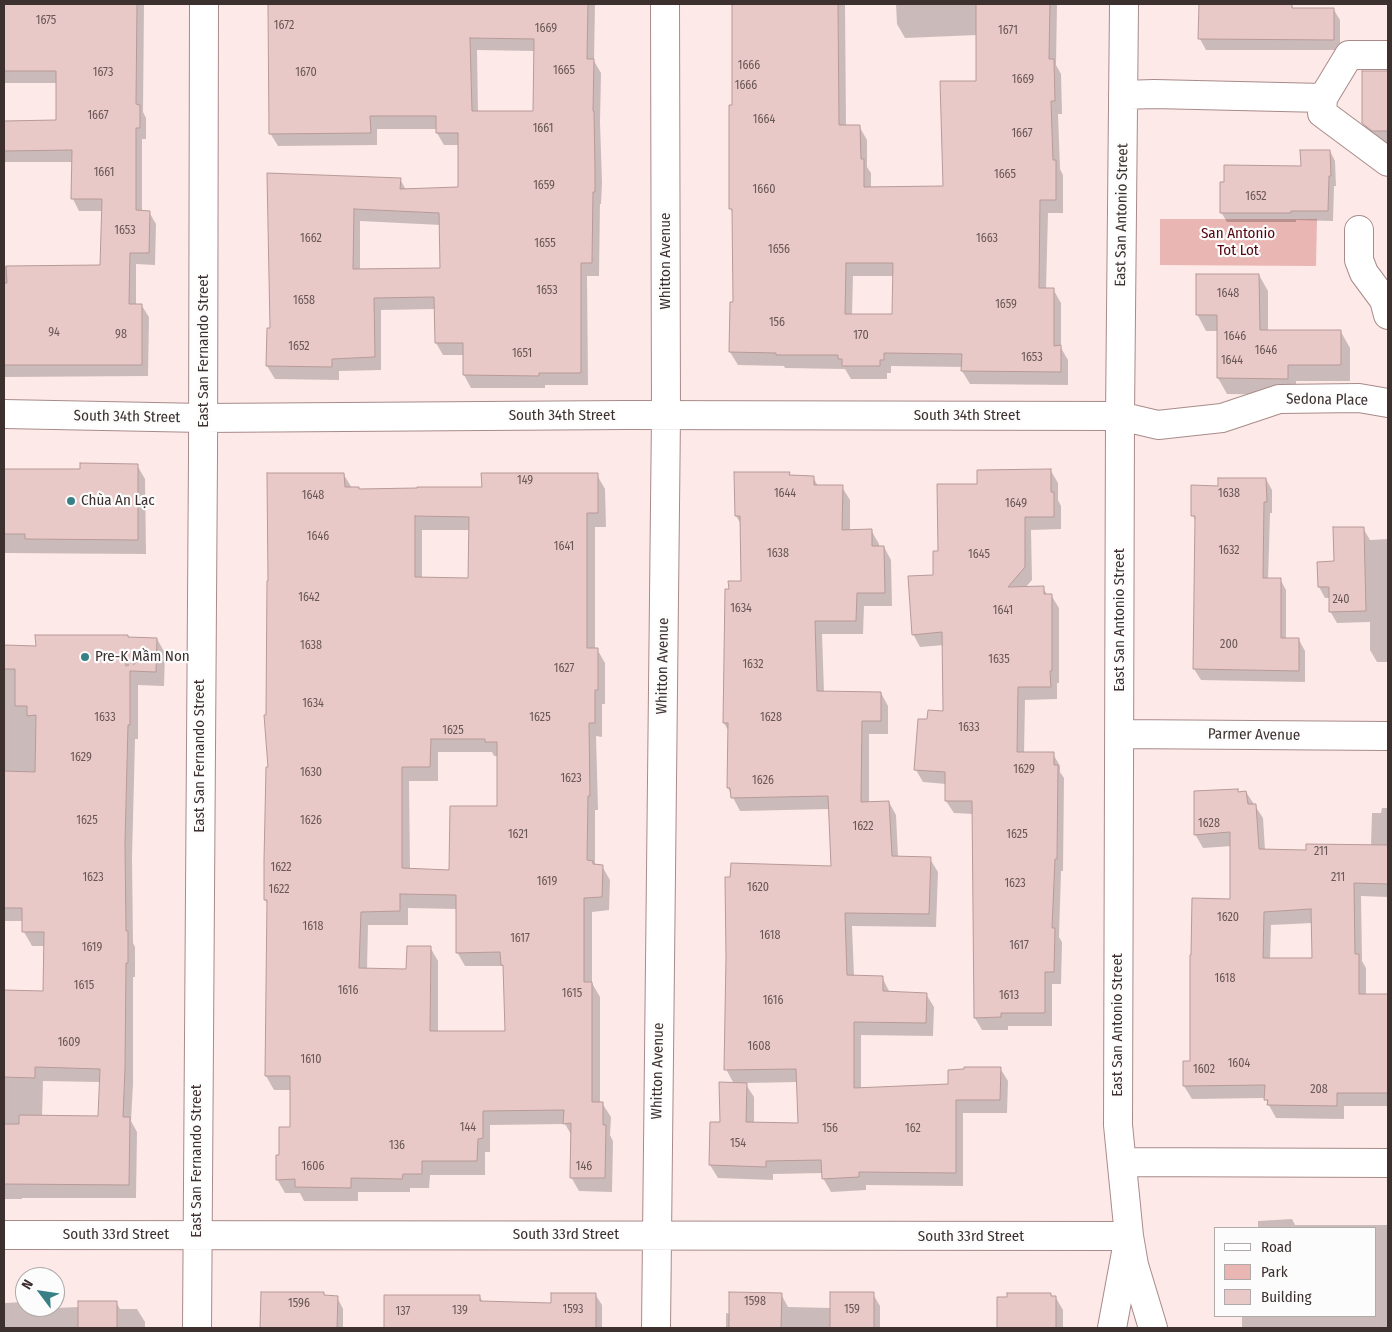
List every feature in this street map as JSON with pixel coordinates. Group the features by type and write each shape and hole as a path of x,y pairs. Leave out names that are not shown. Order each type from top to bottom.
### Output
{"street":[{"name":"East San Fernando Street","path":"197,1328 204,4"},
{"name":"Whitton Avenue","path":"656,1328 666,415 665,4"},
{"name":"East San Antonio Street","path":"1124,4 1120,416 1118,1125 1129,1236 1134,1265 1153,1328"},
{"path":"1388,55 1349,55 1322,98 1322,113 1388,162"},
{"path":"1123,94 1322,98"},
{"path":"1359,230 1359,260 1364,273 1384,300 1388,315"},
{"name":"Sedona Place","path":"1120,416 1158,425 1222,418 1279,399 1359,398 1388,403"},
{"name":"South 34th Street","path":"4,414 203,418 666,415 1120,416"},
{"name":"Parmer Avenue","path":"1119,734 1388,736"},
{"path":"1122,1162 1388,1163"},
{"name":"South 33rd Street","path":"4,1235 1129,1236"},
{"name":"East San Antonio Street","path":"1112,1328 1129,1236"}],"path":[{"path":"125,665 133,664 137,660 163,660"}],"green space":[{"name":"San Antonio Tot Lot","path":"1160,219 1317,219 1316,266 1160,265"}],"building":[{"path":"4,4 137,4 136,104 140,105 140,128 136,128 136,210 150,211 149,253 130,253 129,304 142,304 142,365 4,365 4,283 7,283 6,266 100,265 102,199 71,199 72,150 4,151 4,121 56,120 56,71 4,71"},
{"path":"268,4 588,4 587,59 594,59 595,192 593,192 592,263 581,263 581,373 539,373 539,376 463,375 463,343 435,343 434,297 374,298 375,357 332,359 332,367 266,366 267,328 270,328 267,173 401,178 400,189 458,187 458,133 436,133 436,116 370,116 371,133 269,134","holes":["470,38 534,39 533,111 472,111","354,209 439,213 440,268 353,269"]},
{"path":"732,4 838,4 839,125 860,125 861,159 864,159 864,187 943,186 940,81 976,81 976,4 1050,4 1049,59 1054,59 1055,101 1051,101 1053,160 1056,160 1056,200 1040,200 1039,288 1054,288 1054,346 1061,345 1061,372 961,371 962,354 884,353 884,360 880,360 880,366 842,366 842,359 838,359 838,355 776,355 776,353 729,352 730,302 733,302 732,209 729,209 729,105 732,105","holes":["846,263 893,263 892,314 845,314"]},
{"path":"1199,4 1292,4 1292,8 1334,8 1334,40 1198,39"},
{"path":"1362,71 1388,71 1388,131 1372,131 1362,123"},
{"path":"1300,150 1330,150 1331,176 1329,176 1328,211 1220,213 1220,182 1224,182 1224,165 1301,166"},
{"path":"1196,274 1259,274 1260,330 1341,330 1341,365 1288,365 1288,379 1217,378 1217,315 1196,315"},
{"name":"Chùa An Lạc","path":"80,463 138,464 138,540 25,539 25,534 4,534 4,469 80,469"},
{"path":"1051,469 1051,492 1054,492 1054,517 1025,517 1025,567 1008,587 1044,586 1044,594 1052,594 1051,687 1018,687 1017,752 1054,752 1054,765 1058,765 1057,859 1055,859 1052,928 1055,928 1054,972 1045,972 1045,1013 1001,1013 1001,1017 974,1018 972,801 945,801 945,772 914,770 918,719 927,719 928,710 943,711 942,632 912,635 908,576 933,575 933,551 938,551 937,484 977,484 977,470"},
{"path":"734,472 790,472 789,475 814,476 814,485 843,485 842,530 872,529 872,546 884,546 885,593 857,593 856,621 815,621 817,691 881,692 881,721 862,721 861,802 889,801 892,856 931,857 929,914 845,913 847,975 883,976 883,991 927,993 926,1023 854,1022 854,1088 948,1084 948,1070 964,1069 964,1067 1001,1067 1000,1100 956,1100 956,1173 859,1172 859,1177 822,1179 821,1160 766,1161 766,1167 709,1165 710,1122 720,1122 719,1082 747,1083 746,1122 798,1123 796,1069 724,1070 725,877 730,877 731,863 831,866 828,796 731,798 730,788 727,788 728,723 723,723 725,589 729,589 728,581 741,581 740,516 735,516"},
{"path":"267,473 344,473 345,487 359,487 359,489 482,487 481,473 598,473 598,513 587,513 587,648 598,648 598,690 595,690 595,723 589,723 590,796 588,796 587,860 593,861 593,864 603,865 602,897 584,898 584,982 592,982 592,1102 603,1102 603,1125 606,1125 605,1178 570,1178 571,1123 563,1124 564,1110 483,1111 483,1138 478,1139 477,1161 422,1161 422,1174 403,1174 402,1179 351,1178 351,1188 295,1187 295,1179 276,1180 276,1155 279,1155 279,1127 290,1127 290,1076 265,1076 267,900 264,900 264,861 266,767 268,767 264,715 266,715","holes":["415,516 469,517 468,578 415,577","431,739 485,739 485,742 497,742 497,806 450,806 449,870 402,868 402,767 430,767","400,894 456,895 456,953 500,952 501,965 503,965 505,1031 430,1031 431,946 407,946 406,969 359,968 361,912 400,911"]},
{"path":"1218,478 1266,478 1267,502 1264,502 1263,578 1281,578 1281,638 1299,638 1299,671 1193,669 1195,516 1191,516 1191,485 1218,486"},
{"path":"1333,527 1364,527 1366,611 1329,612 1329,587 1318,587 1317,562 1334,561"},
{"path":"35,635 128,635 128,637 157,638 156,672 130,671 130,725 128,725 125,843 128,963 126,963 123,1117 130,1117 129,1185 4,1184 4,1124 19,1124 19,1115 98,1116 100,1069 35,1067 35,1078 4,1077 4,990 43,991 44,932 22,932 22,908 4,908 4,771 35,772 36,715 27,716 27,706 15,706 15,669 4,669 4,645 36,646"},
{"path":"1238,789 1238,792 1246,791 1248,804 1256,804 1259,849 1306,850 1306,844 1388,845 1388,884 1354,883 1355,954 1359,954 1359,994 1388,994 1388,1093 1337,1093 1337,1106 1267,1105 1268,1100 1264,1100 1265,1085 1183,1086 1183,1061 1190,1061 1192,898 1230,899 1230,832 1194,835 1194,791","holes":["1311,909 1312,958 1263,958 1264,912"]},
{"path":"261,1292 324,1292 324,1295 338,1296 337,1328 260,1328"},
{"path":"729,1292 782,1293 781,1328 729,1328"},
{"path":"830,1292 874,1292 874,1328 830,1328"},
{"path":"551,1293 596,1293 596,1328 384,1328 384,1295 480,1295 480,1301 551,1303"},
{"path":"1007,1293 1051,1293 1051,1296 1056,1296 1056,1328 997,1328 997,1297 1007,1297"},
{"path":"78,1301 117,1301 117,1328 78,1328"}],"place":[{"name":"Chùa An Lạc","path":"71,501"},
{"name":"Pre-K Mầm Non","path":"85,657"}]}
